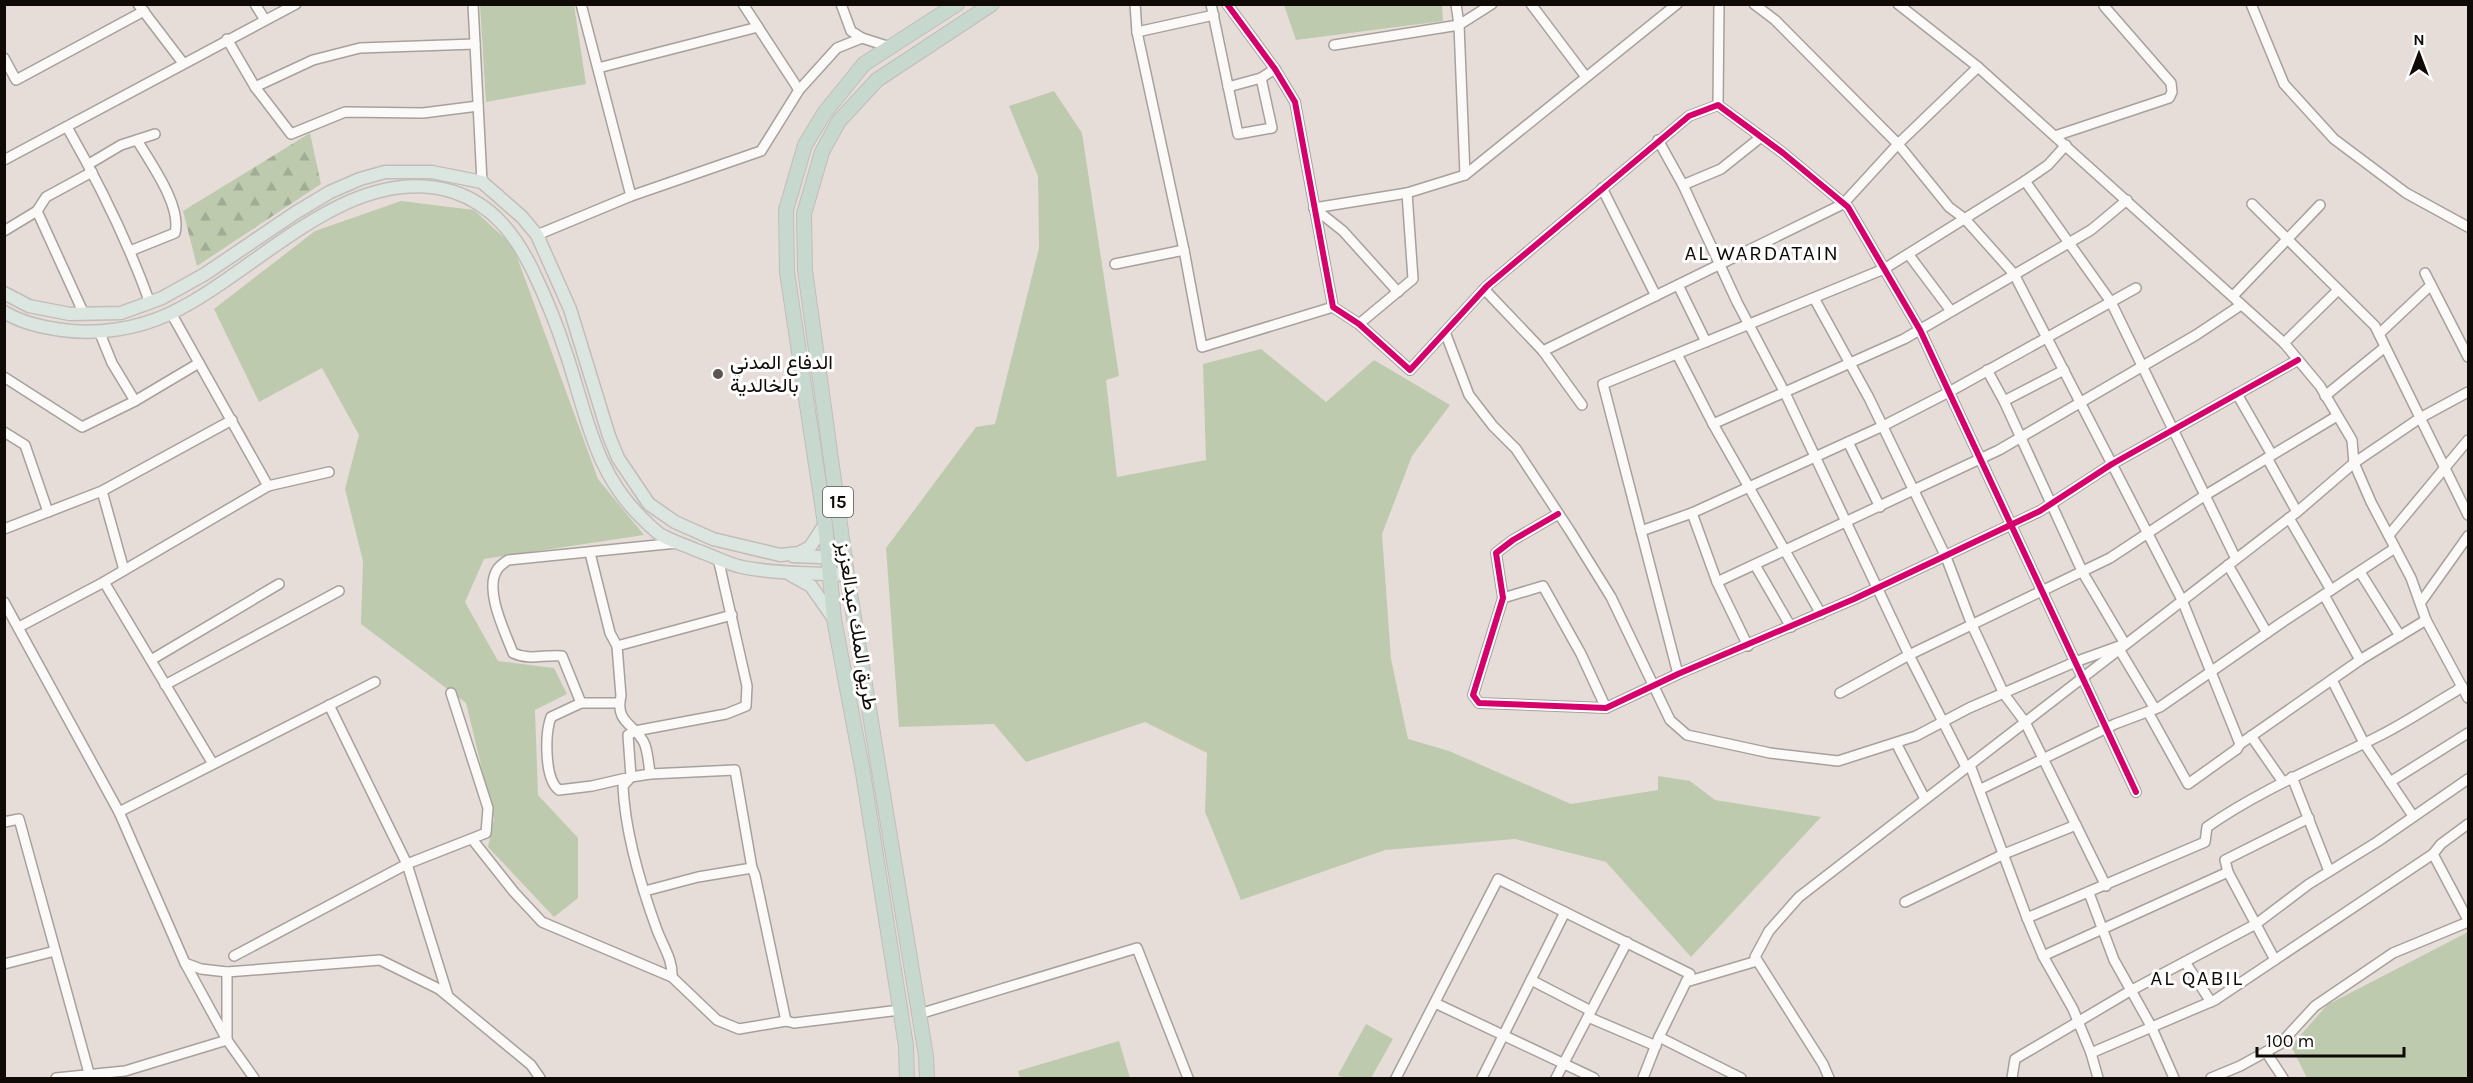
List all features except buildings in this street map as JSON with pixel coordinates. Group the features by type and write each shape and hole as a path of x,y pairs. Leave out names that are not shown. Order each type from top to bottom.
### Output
{"highway":[{"name":"طريق الملك عبدالعزيز","path":"907,1078 906,1046 863,773 834,619 825,524 787,272 786,210 805,144 825,112 864,64 957,4"},
{"name":"طريق الملك عبدالعزيز","path":"927,1078 926,1056 847,575 805,270 804,214 822,152 847,113 877,80 992,4"}],"main road":[{"path":"4,293 29,306 70,314 121,313 150,303 205,274 330,192 360,179 384,172 432,172 482,182 522,217 537,236 570,309 609,436 618,458 649,504 675,522 713,539 767,553 846,558"},
{"path":"4,312 16,319 80,333 145,323 171,313 226,281 272,248 334,210 362,196 391,188 419,186 454,192 487,210 512,234 523,251 547,298 598,453 625,502 660,534 740,566 782,572 847,575"},
{"path":"261,237 272,248"},
{"path":"787,555 799,553 810,547 825,524"},
{"path":"782,572 796,576 811,586 834,619"}],"street":[{"path":"255,4 265,20"},
{"path":"4,160 296,4"},
{"path":"473,4 482,182"},
{"path":"581,4 631,196"},
{"path":"743,4 799,90"},
{"path":"842,4 851,31 862,38 890,47"},
{"path":"1134,4 1137,32 1184,250 1202,347 1333,308"},
{"path":"1211,4 1238,134 1272,128 1261,78"},
{"path":"1456,4 1459,25 1465,175"},
{"path":"1334,45 1459,25 1492,4"},
{"path":"1531,4 1586,77"},
{"path":"1314,208 1407,193 1465,175 1677,4"},
{"path":"1718,105 1719,4"},
{"path":"1754,4 1775,20 1898,144 1949,207 1965,219 2014,274 2182,600 2240,744"},
{"path":"1899,4 1978,67 2234,296 2284,343 2298,360 2325,396 2352,440 2354,463 2371,502 2421,603 2426,620 2469,698"},
{"path":"2251,4 2284,84 2334,139 2406,192 2469,227"},
{"path":"1228,5 1275,69 1295,102 1333,308 1359,324 1410,370 1484,289 1658,140 1689,116 1718,105"},
{"path":"2055,136 2169,98 2172,92 2171,83 2104,6"},
{"path":"4,58 16,80 141,8 183,63"},
{"path":"1137,32 1214,15"},
{"path":"598,68 758,27"},
{"path":"537,236 631,196 761,151 799,90 837,48 862,38"},
{"path":"227,39 255,87 291,134 345,112 423,113 478,106"},
{"path":"255,87 313,60 360,48 475,44"},
{"path":"1543,351 1843,204 1898,144 1978,67"},
{"path":"1228,87 1261,78 1275,69"},
{"path":"1718,105 1848,207 1920,330 2136,792"},
{"path":"66,127 90,168 130,251 150,303"},
{"path":"4,231 37,211 46,196 121,146 155,134"},
{"path":"1683,185 1721,170 1761,137"},
{"path":"130,251 175,233 177,223 159,177 137,140"},
{"path":"1658,140 1683,185 1718,265 1785,393 1909,655 1980,789 2027,918 2043,956 2073,1009 2091,1053 2098,1078"},
{"path":"1678,674 1603,384 1884,269 2025,181 2048,165 2066,146"},
{"path":"2025,181 2111,302 2236,559"},
{"path":"1602,188 1656,296"},
{"path":"1359,324 1413,279 1407,193"},
{"path":"1713,424 1851,364 1920,330 2091,230 2127,200"},
{"path":"2252,204 2375,326 2469,515"},
{"path":"2234,296 2286,238 2320,205"},
{"path":"1314,208 1343,231 1398,292"},
{"path":"37,211 84,314"},
{"path":"1115,264 1184,250"},
{"path":"1909,255 1951,311"},
{"path":"2425,273 2469,357"},
{"path":"1678,285 1706,342"},
{"path":"2379,334 2431,285"},
{"path":"1641,531 1692,513 1883,426 2136,288"},
{"path":"1484,289 1543,351 1582,405"},
{"path":"2284,343 2338,290"},
{"path":"1814,298 1883,426 1946,557 1972,625 2004,694 2025,722 2106,886"},
{"path":"1717,582 1980,459 2196,335 2241,305"},
{"path":"171,313 268,486"},
{"path":"99,331 112,363 135,401"},
{"path":"1445,332 1469,395 1493,426 1516,449 1558,514 1611,597 1670,720 1687,735 1770,753 1838,761 1916,736 1944,720 2075,662 2122,646"},
{"path":"2458,338 2469,332"},
{"path":"2325,396 2385,347"},
{"path":"1677,354 1713,424 1821,614"},
{"path":"1558,514 1513,540 1496,553 1503,598 1473,695 1479,703 1606,708 1678,674 1877,589 2011,525 2050,505 2112,464 2298,360"},
{"path":"4,378 82,427 135,401 199,363"},
{"path":"1988,370 2021,437 2050,505 2122,646 2188,784 2237,749 2251,736 2361,660 2426,620"},
{"path":"2004,401 2064,370"},
{"path":"1829,1078 1823,1064 1755,957 1768,931 1799,897 2293,515 2354,463 2420,418 2469,392"},
{"path":"2237,394 2269,457 2328,593 2361,660"},
{"path":"1840,693 1909,655 2083,573 2204,496 2337,416"},
{"path":"4,529 102,491 232,420"},
{"path":"4,432 25,445 48,512"},
{"path":"2389,535 2469,440"},
{"path":"1848,442 1880,507"},
{"path":"19,627 104,582 268,486 329,472"},
{"path":"102,491 124,570"},
{"path":"1692,513 1717,582 1748,646"},
{"path":"2421,603 2469,536"},
{"path":"581,703 562,656 548,654 525,658 513,653 498,616 492,585 497,569 508,560 679,543"},
{"path":"1980,789 2106,728 2152,711 2360,572 2392,550 2394,546"},
{"path":"590,553 610,633 617,646 621,696 619,703 623,721 645,744 650,774"},
{"path":"672,977 673,968 657,930 624,811 623,786 631,777 628,735 635,731 726,714 746,706 747,686 718,558"},
{"path":"1755,565 1791,627"},
{"path":"2228,565 2266,633"},
{"path":"2360,572 2400,636"},
{"path":"104,582 213,764"},
{"path":"151,660 279,584"},
{"path":"1503,598 1543,586 1581,654 1606,708"},
{"path":"165,685 339,591"},
{"path":"4,602 119,812 185,963 227,1040 254,1078"},
{"path":"617,646 732,615"},
{"path":"2332,680 2364,743 2413,816"},
{"path":"119,812 375,682"},
{"path":"2027,918 2205,843 2207,827 2233,809 2287,779 2364,743 2462,686"},
{"path":"234,956 407,864 486,833 488,808 451,693"},
{"path":"619,703 581,703 551,717 546,730 550,771 554,786 559,790 573,789 650,774 735,770 752,868 786,1021"},
{"path":"329,705 407,864 448,996"},
{"path":"2390,783 2469,733"},
{"path":"2251,736 2287,779 2309,818 2330,871"},
{"path":"1896,743 1925,799"},
{"path":"2012,1078 2015,1059 2130,991 2256,924 2330,871 2469,779"},
{"path":"2275,960 2228,872 2225,860 2309,818"},
{"path":"5,819 19,819 89,1073"},
{"path":"2091,1053 2211,1002 2433,854 2441,844 2469,824"},
{"path":"1905,902 2004,854 2076,825"},
{"path":"472,839 514,892 542,922 672,977 717,1020 739,1029 786,1021 794,1023 900,1010"},
{"path":"2211,1078 2280,1044 2315,1006 2393,953 2469,921 2433,854"},
{"path":"645,891 698,877 752,868"},
{"path":"2043,956 2228,872"},
{"path":"1396,1078 1498,879 1690,974 1643,1078"},
{"path":"2089,893 2102,931 2130,991 2151,1026 2174,1078"},
{"path":"1482,1078 1565,912"},
{"path":"1556,1078 1627,942"},
{"path":"919,1014 1137,948 1188,1078"},
{"path":"4,963 55,951"},
{"path":"185,963 201,969 227,972 380,960 439,989 531,1065 540,1078"},
{"path":"1686,982 1757,961"},
{"path":"2185,962 2211,1002"},
{"path":"227,972 227,1040"},
{"path":"1531,980 1590,1014 1658,1042 1724,1075 1742,1078"},
{"path":"1435,1003 1594,1078"},
{"path":"56,1078 89,1073 124,1075 227,1040"},
{"path":"2266,1052 2283,1078"}],"green space":[{"path":"480,5 574,5 586,84 486,102"},
{"path":"1284,5 1442,5 1443,21 1296,40"},
{"path":"1054,91 1082,133 1119,376 1106,380 1117,477 1206,460 1203,364 1261,349 1326,402 1374,360 1450,405 1412,456 1382,534 1391,659 1408,739 1449,751 1571,804 1658,790 1658,776 1690,781 1715,800 1821,817 1691,957 1606,862 1515,839 1385,850 1241,900 1205,812 1207,753 1145,722 1026,762 994,724 899,727 886,548 976,427 995,424 1039,248 1038,176 1009,106"},
{"path":"310,133 321,184 197,266 183,211"},
{"path":"401,201 474,210 513,246 598,479 644,535 484,559 465,602 498,661 554,668 567,694 535,710 538,795 578,838 578,898 554,917 488,847 494,819 466,703 361,624 363,561 345,489 359,435 322,368 259,402 214,309 315,231"},
{"path":"2468,932 2468,1078 2307,1078 2291,1046 2327,1005"},
{"path":"1366,1024 1393,1039 1371,1078 1344,1078 1338,1075"},
{"path":"1119,1041 1130,1078 1020,1078 1018,1071"}],"cycle path":[{"path":"1227,4 1275,69 1295,102 1333,307 1359,324 1410,370 1487,286 1689,116 1718,105 1783,153 1848,207 1920,330 2136,792"},
{"path":"1558,514 1513,540 1496,553 1503,598 1473,695 1479,703 1606,708 1678,674 1854,599 2040,511 2112,464 2298,360"}],"place":[{"name":"الدفاع المدني بالخالدية","path":"718,374"}],"district":[{"name":"AL WARDATAIN","path":"1762,253"},
{"name":"AL QABIL","path":"2197,978"}]}
